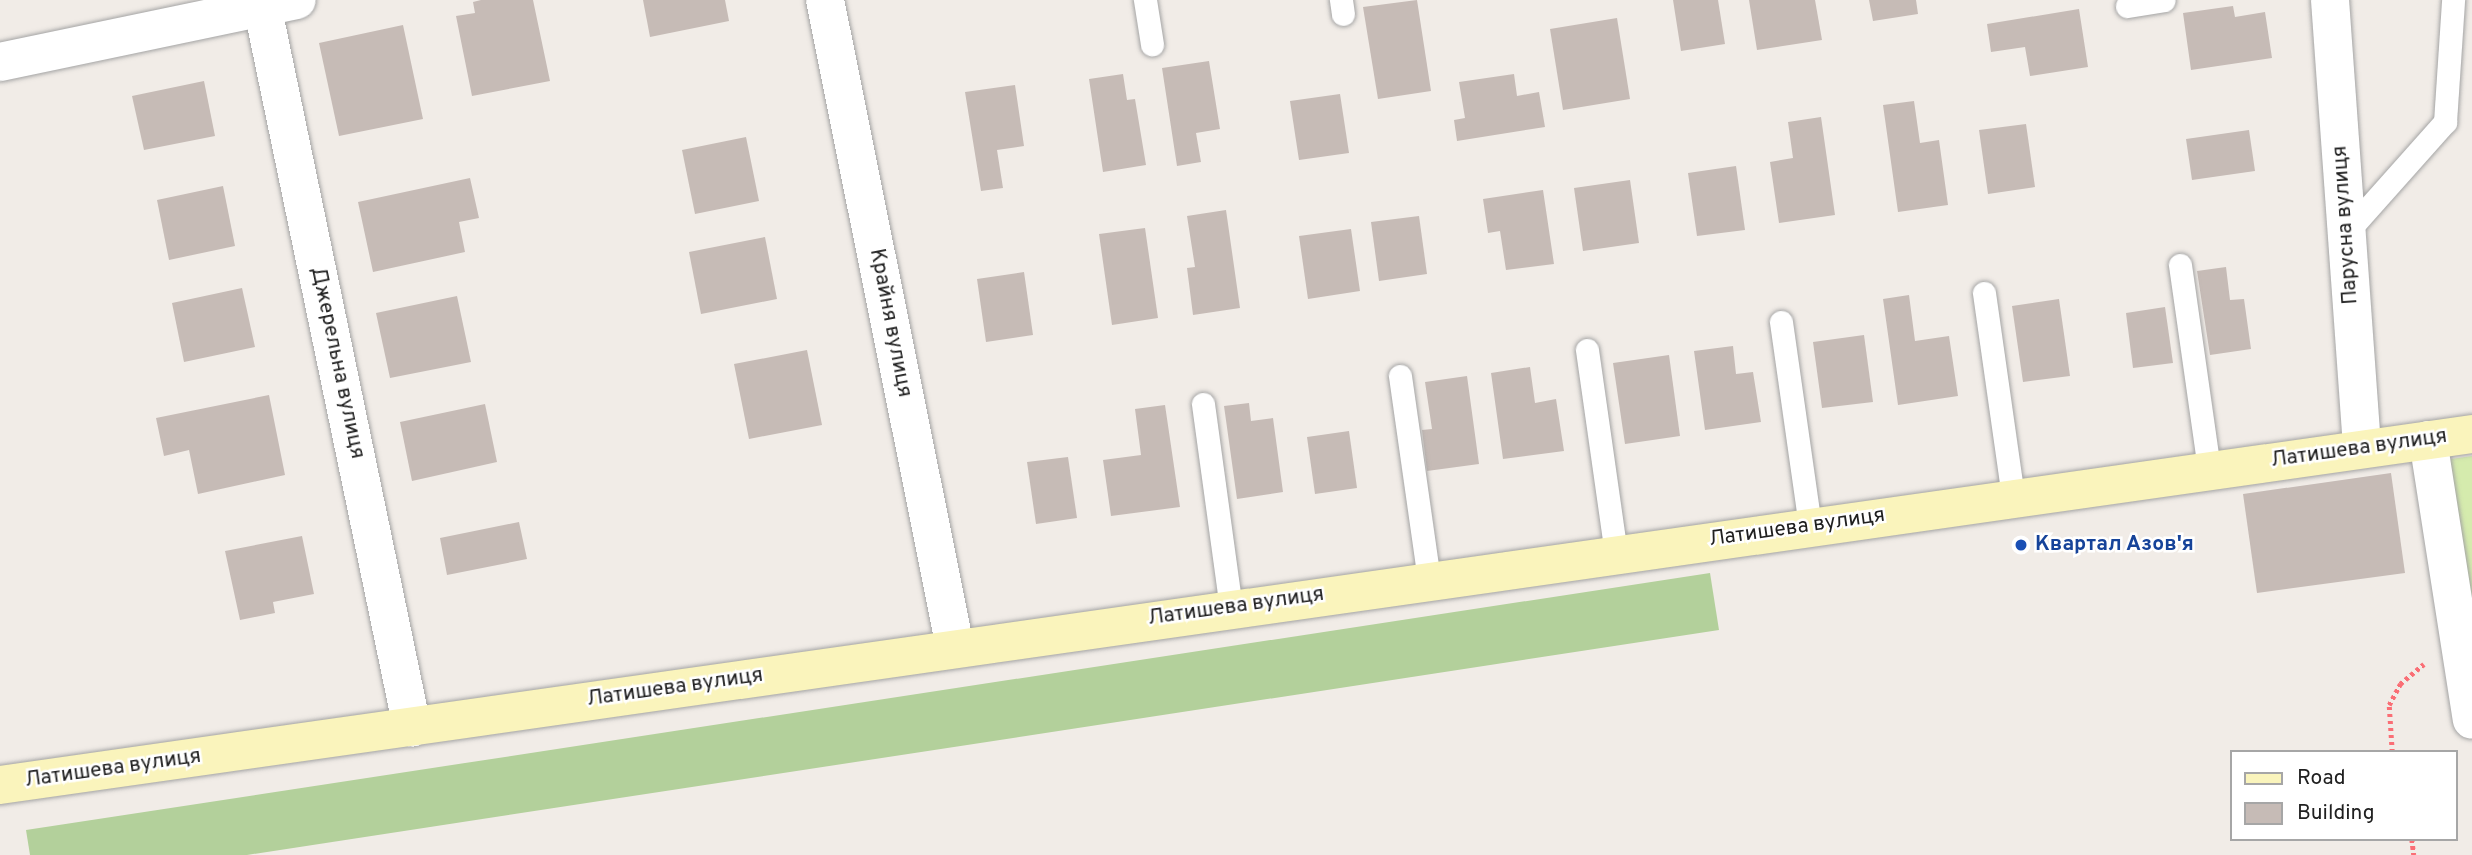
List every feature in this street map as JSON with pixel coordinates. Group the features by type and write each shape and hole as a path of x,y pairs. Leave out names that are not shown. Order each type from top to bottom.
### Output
{"street":[{"name":"Крайня вулиця","path":"825,0 955,647"},
{"name":"Парусна вулиця","path":"2330,0 2362,449"},
{"path":"0,62 273,2"},
{"name":"Джерельна вулиця","path":"273,2 412,727"},
{"name":"Латишева вулиця","path":"0,785 2472,433"},
{"path":"2428,440 2472,720"}],"lane":[{"path":"1145,0 1152,44"},
{"path":"2127,6 2164,0"},
{"path":"2346,233 2445,122 2453,0"},
{"path":"2180,265 2209,470"},
{"path":"1984,293 2013,498"},
{"path":"1782,322 1810,527"},
{"path":"1587,350 1616,554"},
{"path":"1400,376 1429,580"},
{"path":"1203,404 1231,608"}],"path":[{"path":"2392,750 2389,705 2400,684 2438,652 2455,614"}],"green space":[{"path":"2472,456 2472,638 2444,460"},
{"path":"1710,573 1719,630 247,855 30,855 26,830"}],"building":[{"path":"533,0 550,81 472,96 456,16 475,13 473,2"},
{"path":"643,0 725,0 729,21 650,37"},
{"path":"1417,0 1431,91 1378,99 1363,7"},
{"path":"1673,0 1718,0 1725,44 1681,51"},
{"path":"1749,0 1815,0 1822,40 1757,50"},
{"path":"1869,0 1916,0 1918,14 1873,21"},
{"path":"2233,6 2235,17 2265,12 2272,58 2191,70 2183,13"},
{"path":"2079,9 2088,67 2030,76 2025,47 1991,52 1987,24"},
{"path":"1617,18 1630,99 1563,110 1550,29"},
{"path":"403,25 423,119 339,136 319,43"},
{"path":"1209,61 1220,129 1196,133 1201,162 1177,166 1162,68"},
{"path":"1123,74 1127,100 1135,99 1146,165 1103,172 1089,79"},
{"path":"1514,74 1517,96 1539,92 1545,127 1457,141 1454,120 1465,118 1459,82"},
{"path":"204,81 215,136 144,150 132,96"},
{"path":"1015,85 1024,146 997,150 1003,188 981,191 965,92"},
{"path":"1340,94 1349,153 1299,160 1290,101"},
{"path":"1914,101 1920,143 1939,140 1948,205 1898,212 1883,105"},
{"path":"1821,117 1835,215 1779,223 1770,162 1793,158 1788,122"},
{"path":"2026,124 2035,187 1988,194 1979,130"},
{"path":"2249,130 2255,171 2192,180 2186,139"},
{"path":"746,137 759,201 695,214 682,150"},
{"path":"1736,166 1745,230 1697,236 1688,173"},
{"path":"470,178 479,218 459,222 465,252 373,272 358,202"},
{"path":"1630,180 1639,243 1583,251 1574,188"},
{"path":"223,186 235,246 169,260 157,200"},
{"path":"1543,190 1554,264 1506,270 1500,231 1488,233 1483,199"},
{"path":"1226,210 1240,308 1193,315 1187,268 1195,267 1187,216"},
{"path":"1419,216 1427,274 1379,281 1371,222"},
{"path":"1145,228 1158,318 1112,325 1099,234"},
{"path":"1351,229 1360,291 1308,299 1299,236"},
{"path":"765,237 777,299 701,314 689,252"},
{"path":"2226,267 2230,300 2244,299 2251,349 2210,355 2197,271"},
{"path":"1024,272 1033,335 986,342 977,279"},
{"path":"242,288 255,347 184,362 172,303"},
{"path":"1909,295 1915,341 1949,336 1958,396 1898,405 1883,299"},
{"path":"457,296 471,362 390,378 376,313"},
{"path":"2059,299 2070,376 2023,382 2012,306"},
{"path":"2165,307 2173,363 2133,368 2126,313"},
{"path":"1864,335 1873,402 1822,408 1813,342"},
{"path":"1733,346 1736,374 1753,372 1761,422 1705,430 1694,351"},
{"path":"807,350 822,425 749,439 734,364"},
{"path":"1669,355 1680,436 1625,444 1613,363"},
{"path":"1530,367 1535,403 1556,399 1564,451 1503,459 1491,373"},
{"path":"1467,376 1479,464 1427,471 1422,430 1432,429 1425,382"},
{"path":"269,395 285,475 198,494 189,450 164,456 156,418"},
{"path":"1249,403 1251,421 1273,418 1283,492 1237,499 1224,406"},
{"path":"485,404 497,462 412,481 400,422"},
{"path":"1165,405 1180,507 1111,516 1103,460 1141,455 1135,409"},
{"path":"1349,431 1357,488 1315,494 1307,437"},
{"path":"1068,457 1077,518 1036,524 1027,462"},
{"path":"2391,473 2405,573 2257,593 2243,494"},
{"path":"519,522 527,559 447,575 440,538"},
{"path":"302,536 314,594 273,602 275,613 240,620 225,551"}],"place":[{"name":"Квартал Азов'я","path":"2021,545"}]}
